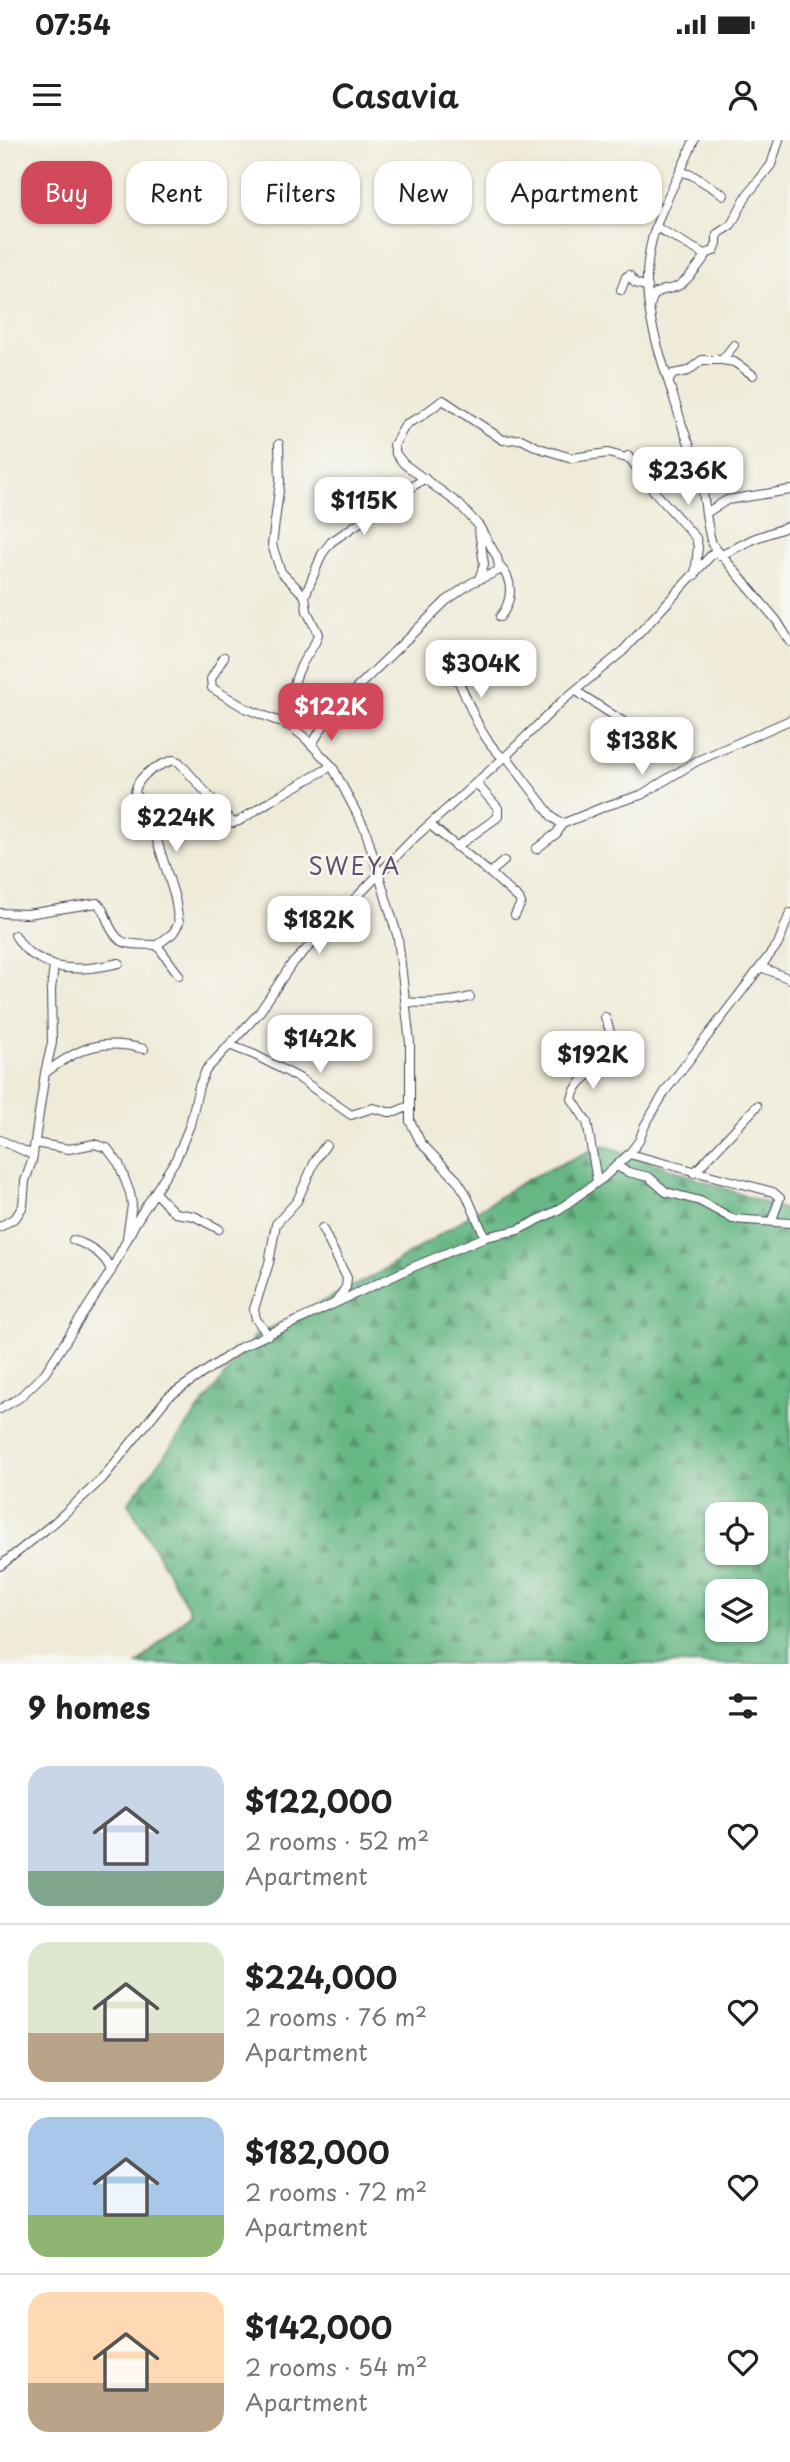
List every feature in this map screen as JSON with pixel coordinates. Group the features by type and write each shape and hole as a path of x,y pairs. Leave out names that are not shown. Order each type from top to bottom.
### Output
{"street":[{"path":"662,208 667,194 682,172 694,140"},
{"path":"650,306 654,294 663,289 678,287 697,269 707,254 716,248 717,234 732,225 747,195 766,172 779,140"},
{"path":"682,172 692,175 724,195"},
{"path":"657,224 648,257 650,306 664,371 699,473 708,530 718,553 777,621 790,642"},
{"path":"656,228 707,254"},
{"path":"621,290 627,275 631,276 635,283 648,287"},
{"path":"722,360 734,345"},
{"path":"668,380 673,374 688,371 702,360 734,362 753,374"},
{"path":"499,617 507,609 509,579 499,566 497,557 479,526 458,505 400,460 394,445 406,424 421,417 443,400 503,440 521,439 539,448 572,458 608,453 629,457 653,490 696,538 698,547 695,575"},
{"path":"279,444 280,482 272,545 281,572 305,596"},
{"path":"290,726 291,690 303,661 316,644 318,634 307,611 305,596 322,554 331,542 425,478"},
{"path":"706,513 727,500 790,490"},
{"path":"479,526 484,564 479,579"},
{"path":"0,1409 19,1398 45,1373 111,1271 185,1140 204,1076 260,1013 292,965 379,874 561,702 622,652 718,553 790,526"},
{"path":"696,538 708,530"},
{"path":"312,744 332,712 446,601 479,579 498,571 499,566"},
{"path":"443,647 443,656 454,672 486,741 505,757 553,818 562,824"},
{"path":"224,657 211,679 212,688 245,708 290,726 312,744 332,766 365,829 398,938 410,1043 410,1121 415,1134 457,1180 485,1237"},
{"path":"576,691 630,726"},
{"path":"536,849 557,833 562,824 640,795 697,761 790,720"},
{"path":"0,913 27,914 97,903 102,906 115,938 157,945 173,933 179,923 175,898 157,840 135,792 141,778 160,765 173,760 178,762 233,823 332,766"},
{"path":"456,847 498,817 498,808 476,783"},
{"path":"430,825 519,899 521,903 515,915"},
{"path":"490,873 504,861"},
{"path":"0,1566 55,1522 102,1479 168,1397 241,1348 413,1267 485,1237 518,1230 549,1216 616,1166 639,1141 645,1125 666,1090 778,944 790,913"},
{"path":"15,935 24,950 33,958 54,966 93,969 119,963"},
{"path":"157,945 180,975"},
{"path":"0,1227 16,1217 23,1206 26,1176 33,1155 52,1043 51,990 54,966"},
{"path":"761,967 790,979"},
{"path":"406,1002 429,1004 470,997"},
{"path":"597,1181 587,1122 572,1099 578,1086 601,1068 610,1053 611,1038 605,1017"},
{"path":"45,1073 75,1054 93,1047 113,1043 144,1049"},
{"path":"229,1045 264,1059 299,1078 351,1115 356,1116 373,1108 396,1112 410,1106"},
{"path":"694,1173 757,1105"},
{"path":"0,1140 33,1155"},
{"path":"35,1143 69,1149 94,1144 107,1148 119,1164 130,1193 132,1205 127,1240"},
{"path":"268,1335 256,1320 254,1310 270,1263 276,1224 298,1201 316,1159 326,1145"},
{"path":"629,1154 778,1195 780,1202 772,1220"},
{"path":"616,1166 649,1177 666,1192 700,1201 724,1216 790,1223"},
{"path":"155,1193 175,1213 194,1216 219,1229"},
{"path":"322,1228 346,1278 346,1287 334,1304"},
{"path":"73,1240 91,1248 104,1259 111,1271"}],"green space":[{"path":"603,1145 790,1212 790,1664 138,1664 191,1612 128,1503 255,1336 377,1274 528,1179"}],"district":[{"name":"SWEYA","path":"355,867"}]}
